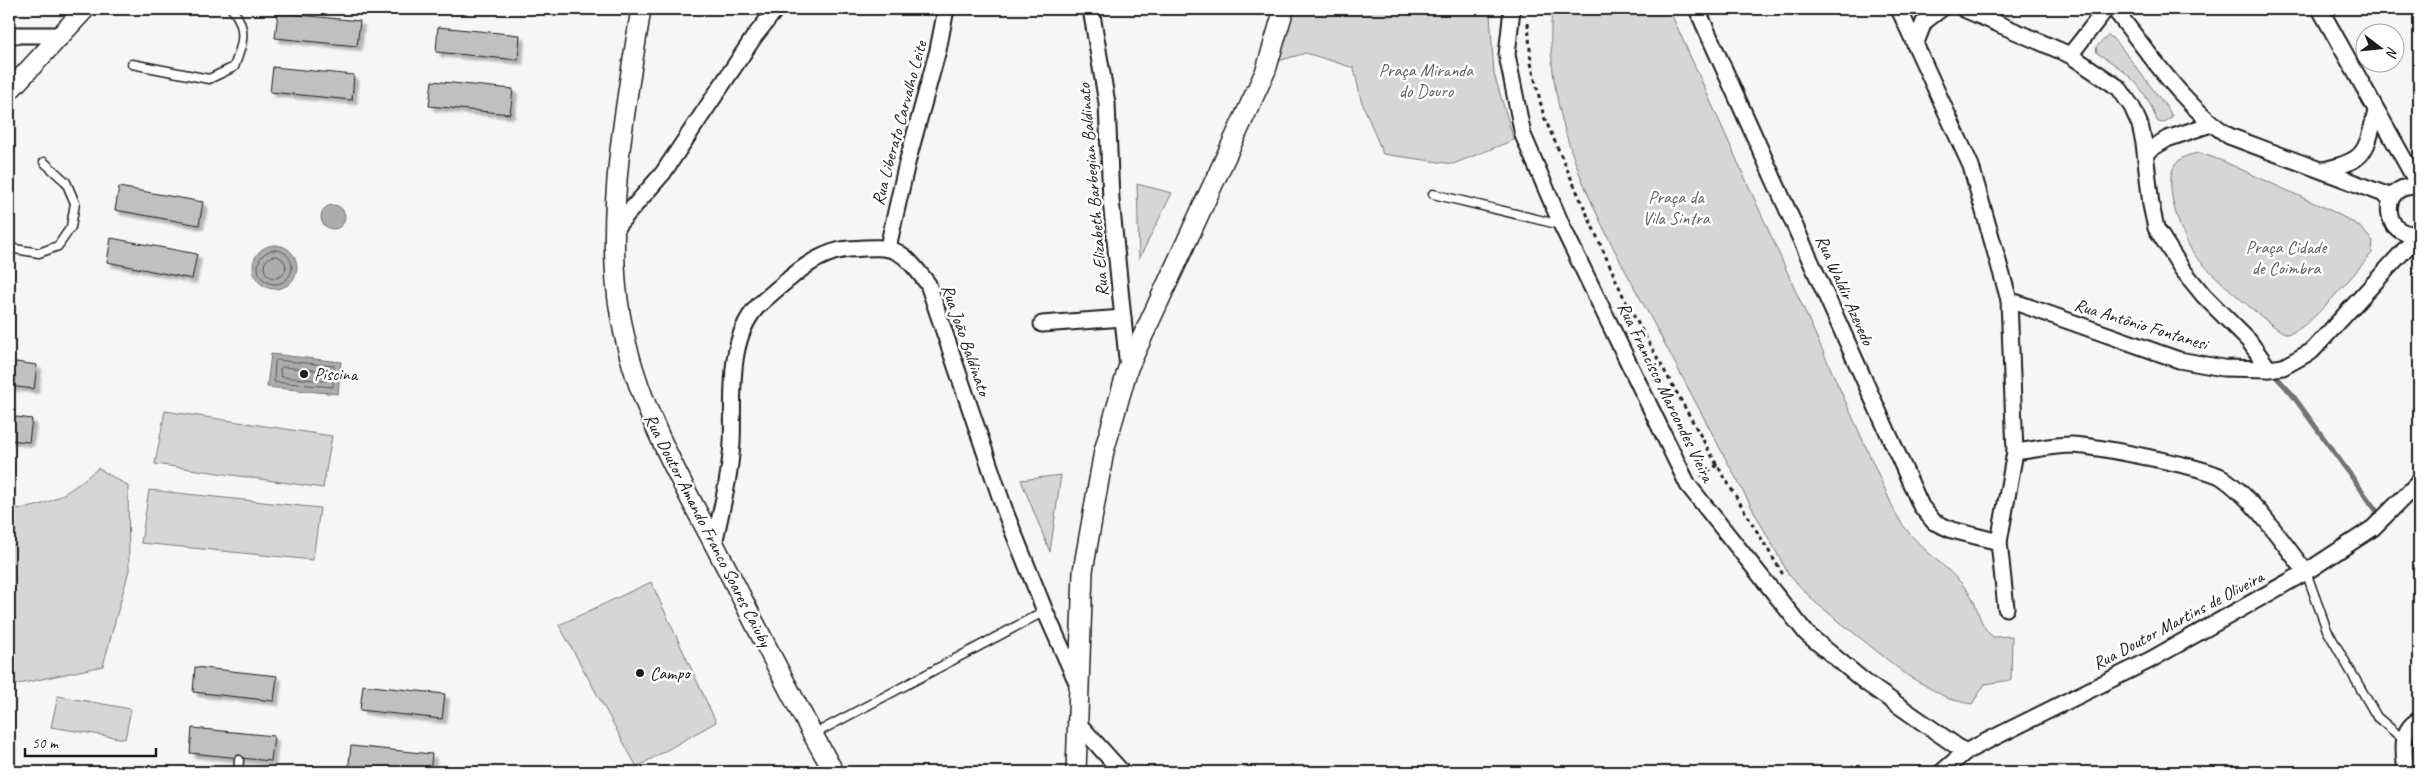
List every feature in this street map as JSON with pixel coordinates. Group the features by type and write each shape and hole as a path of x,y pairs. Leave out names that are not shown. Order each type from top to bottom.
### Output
{"street":[{"path":"9,91 85,9"},
{"name":"Rua Doutor Amando Franco Soares Caiuby","path":"641,9 616,181 614,264 628,356 639,390 667,455 812,735 834,772"},
{"path":"616,226 663,173 754,37 776,9"},
{"name":"Rua Liberato Carvalho Leite","path":"888,247 907,163 938,50 946,9"},
{"name":"Rua Elizabeth Barbegian Baldinato","path":"1091,9 1107,103 1111,200 1128,368"},
{"path":"1076,772 1076,720 1084,571 1104,451 1128,368 1266,70 1284,9"},
{"name":"Rua Francisco Marcondes Vieira","path":"1512,9 1507,55 1523,135 1562,226 1688,485 1807,634 1865,682 1965,752"},
{"name":"Rua Waldir Azevedo","path":"1697,9 1921,506 1934,522 1952,530 1999,542"},
{"path":"1900,9 1971,166 2009,300 2015,452 1999,542 2006,608"},
{"path":"1915,45 1924,22 1941,9"},
{"path":"1964,9 2070,55 2118,88 2132,107 2140,125 2146,152 2151,205 2156,228 2182,270 2204,296 2249,341 2269,369"},
{"path":"2070,55 2106,9"},
{"path":"2114,9 2192,105 2211,124 2229,136 2392,197"},
{"path":"2320,9 2419,187 2404,187 2392,197 2389,212 2395,225 2408,233 2419,233"},
{"path":"9,35 60,35"},
{"path":"2322,171 2347,165 2356,160 2368,140 2376,111"},
{"path":"2146,152 2167,139 2211,124"},
{"name":"Rua Antônio Fontanesi","path":"2009,300 2179,360 2223,368 2269,369 2283,367 2312,351 2419,233"},
{"path":"714,544 732,443 733,368 751,316 757,308 798,271 824,256 842,250 888,247"},
{"name":"Rua João Baldinato","path":"888,247 912,262 928,284 1006,514 1045,611 1078,685"},
{"path":"1042,324 1123,318"},
{"path":"2015,452 2070,445 2095,448 2201,470 2222,477 2244,494 2306,572"},
{"name":"Rua Doutor Martins de Oliveira","path":"1942,772 1965,752 2150,660 2306,572 2374,528 2419,482"},
{"path":"1076,720 1122,772"},
{"path":"2406,772 2404,740 2406,732 2411,724 2419,720"}],"lane":[{"path":"132,64 209,79 234,67 243,43 240,18 232,9"},
{"path":"9,248 39,253 58,246 71,227 75,202 66,182 44,162"},
{"path":"1433,194 1562,226"},
{"path":"2306,572 2327,630 2377,717 2404,740"},
{"path":"812,735 1045,611"},
{"path":"238,772 239,760"}],"path":[{"path":"1528,19 1532,63 1544,117 1625,300 1717,465 1782,573"}],"green space":[{"name":"Praça Miranda do Douro","path":"1294,9 1454,9 1490,13 1494,74 1514,140 1453,164 1383,154 1361,100 1354,68 1306,53 1278,61"},
{"name":"Praça da Vila Sintra","path":"1552,9 1669,9 1896,514 1911,536 1968,591 1988,632 1993,637 2012,636 2011,680 1985,684 1972,704 1949,699 1908,676 1816,603 1789,575 1624,268 1584,186 1557,100 1551,55"},
{"path":"2109,35 2120,46 2168,109 2172,116 2170,119 2162,123 2158,122 2145,95 2134,81 2121,69 2097,53 2096,47"},
{"name":"Praça Cidade de Coimbra","path":"2200,153 2223,161 2334,212 2358,225 2373,241 2372,253 2355,273 2319,312 2296,331 2287,334 2268,322 2211,272 2189,246 2175,212 2172,199 2171,176 2174,167 2182,158"},
{"path":"1137,184 1172,193 1139,259"},
{"path":"165,411 332,436 323,488 155,464"},
{"path":"98,468 128,486 129,570 103,666 9,686 9,508 34,507 46,503 68,491"},
{"path":"1061,475 1050,552 1021,480"},
{"path":"149,490 320,508 313,560 141,543"},
{"name":"Campo","path":"651,582 716,722 637,767 559,625"},
{"path":"58,696 131,709 125,739 51,727"}],"water":[{"path":"333,205 341,209 345,217 341,225 333,229 325,225 321,217 325,209"},
{"path":"271,245 279,245 291,251 297,267 291,283 279,289 271,289 259,283 253,271 253,263 259,251"},
{"name":"Piscina","path":"271,354 341,362 338,394 267,387"}],"building":[{"path":"278,13 360,21 357,46 275,38"},
{"path":"438,27 520,35 518,60 436,52"},
{"path":"273,67 354,75 352,100 270,92"},
{"path":"432,81 513,89 510,114 429,106"},
{"path":"119,187 203,202 199,225 115,210"},
{"path":"111,238 197,254 192,279 107,262"},
{"path":"9,361 37,365 34,389 9,386"},
{"path":"9,416 32,419 29,442 9,440"},
{"path":"195,667 277,676 274,701 193,692"},
{"path":"363,685 445,694 442,719 360,710"},
{"path":"192,728 274,736 271,761 190,753"},
{"path":"351,746 432,754 430,772 348,771"}],"waterway":[{"path":"2271,371 2291,393 2381,517"}],"place":[{"name":"Piscina","path":"304,374"},
{"name":"Campo","path":"640,673"}]}
